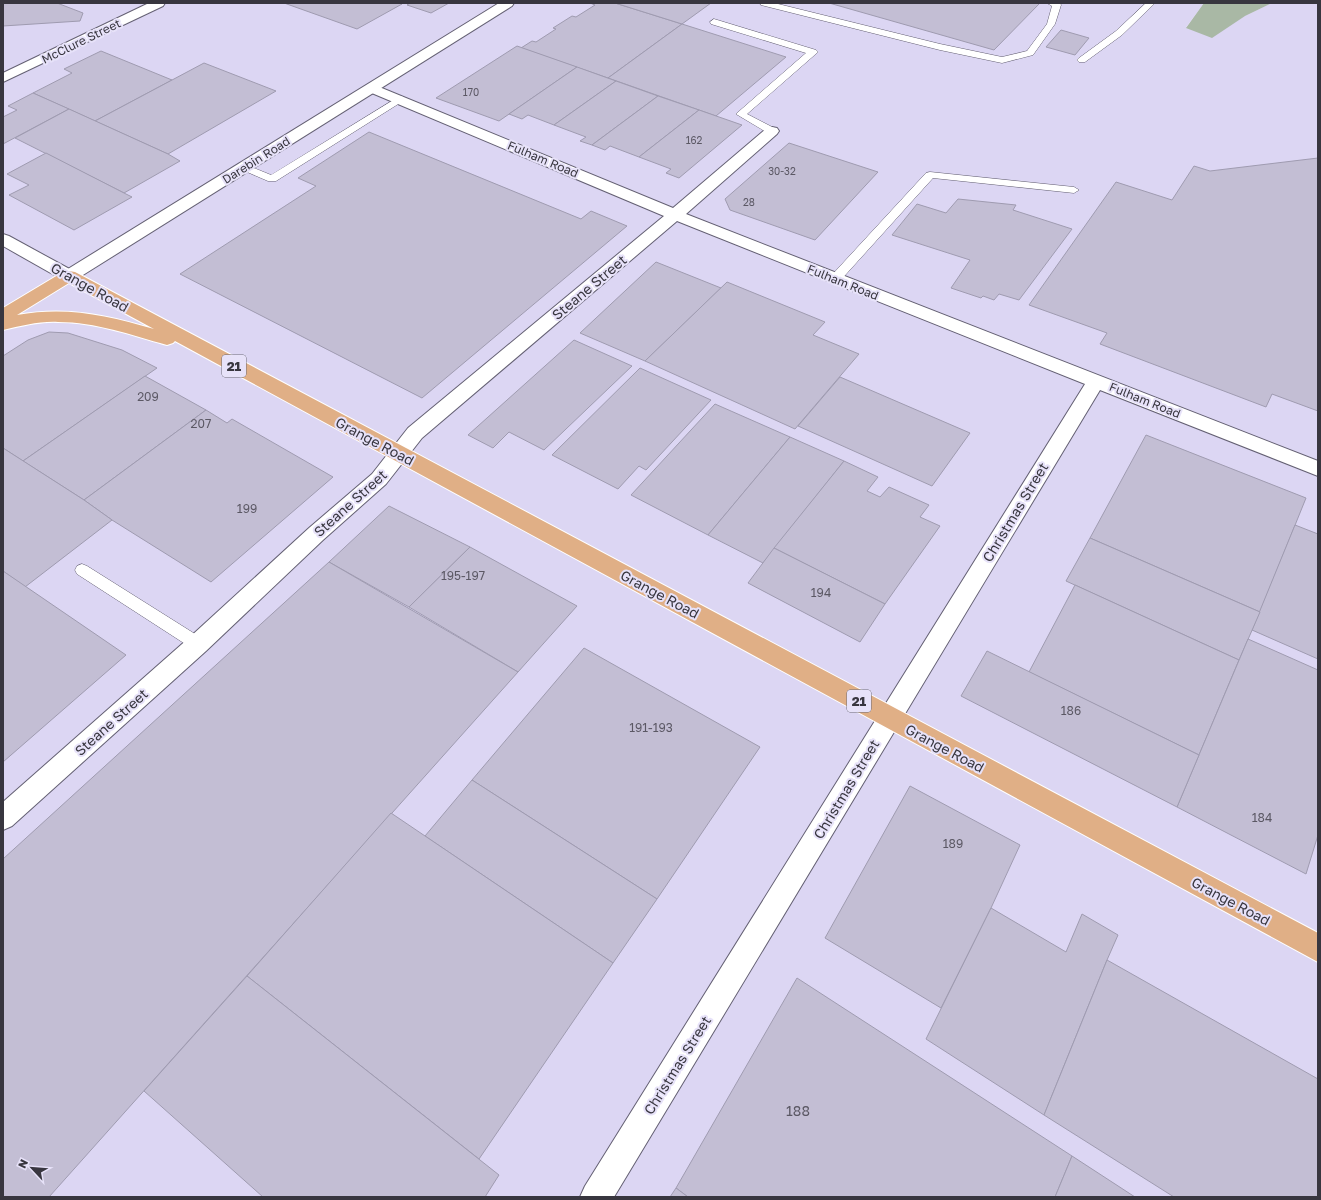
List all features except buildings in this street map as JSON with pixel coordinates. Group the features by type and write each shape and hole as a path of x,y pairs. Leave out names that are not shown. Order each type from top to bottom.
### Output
{"main road":[{"name":"Darebin Road","path":"3,316 70,276"},
{"name":"Grange Road","path":"70,276 1318,948"},
{"path":"3,324 40,317 75,317 117,325 205,350"}],"street":[{"name":"McClure Street","path":"3,78 159,3"},
{"name":"Darebin Road","path":"70,276 508,3"},
{"name":"Fulham Road","path":"372,88 675,215 1318,469"},
{"name":"Steane Street","path":"3,818 198,644 316,534 379,479 415,433 675,215 772,131"},
{"name":"Grange Road","path":"3,239 70,276"},
{"name":"Christmas Street","path":"596,1197 1079,406 1096,381"}],"lane":[{"path":"764,3 932,45 1002,60 1030,53 1051,24 1057,5 1051,3"},
{"path":"1082,60 1119,33 1151,3"},
{"path":"714,22 813,52 741,114 772,131"},
{"path":"244,167 272,179 400,99"},
{"path":"835,279 930,175 1074,190"},
{"path":"82,570 198,644"}],"shaded area":[{"path":"3,3 1204,3 1186,27 1245,16 1272,3 1318,3 1318,1197 3,1197"}],"green space":[{"path":"1204,3 1272,3 1245,16 1212,38 1186,28"}]}
